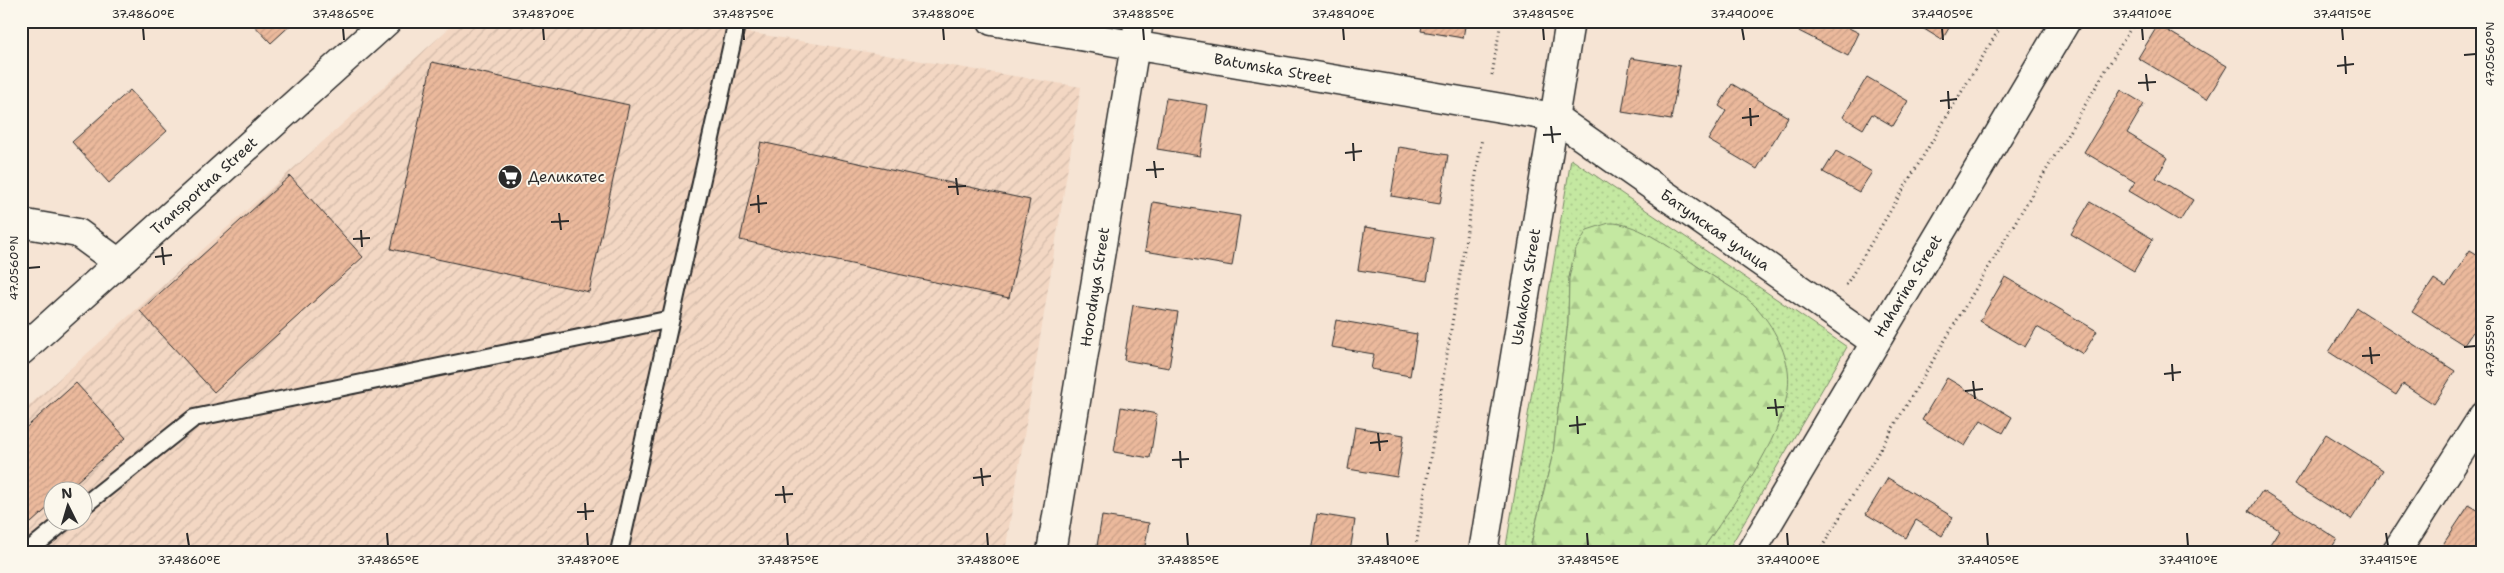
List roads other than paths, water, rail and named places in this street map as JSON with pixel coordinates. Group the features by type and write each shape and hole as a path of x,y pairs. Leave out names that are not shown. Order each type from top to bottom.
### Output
{"street":[{"name":"Transportna Street","path":"21,351 388,21"},
{"name":"Batumska Street","path":"992,21 1137,34 1488,106 1554,117"},
{"name":"Ushakova Street","path":"1482,552 1570,21"},
{"name":"Haharina Street","path":"1750,552 2066,21"},
{"name":"Horodnya Street","path":"1051,552 1137,34"},
{"name":"Батумская улица","path":"1554,117 1875,342"},
{"path":"21,222 78,233 119,263"},
{"path":"2396,552 2483,416"}],"lane":[{"path":"619,552 737,21"},
{"path":"92,499 194,418 671,319"},
{"path":"27,552 54,530"}],"place":[{"name":"Деликатес","path":"510,177"}]}
